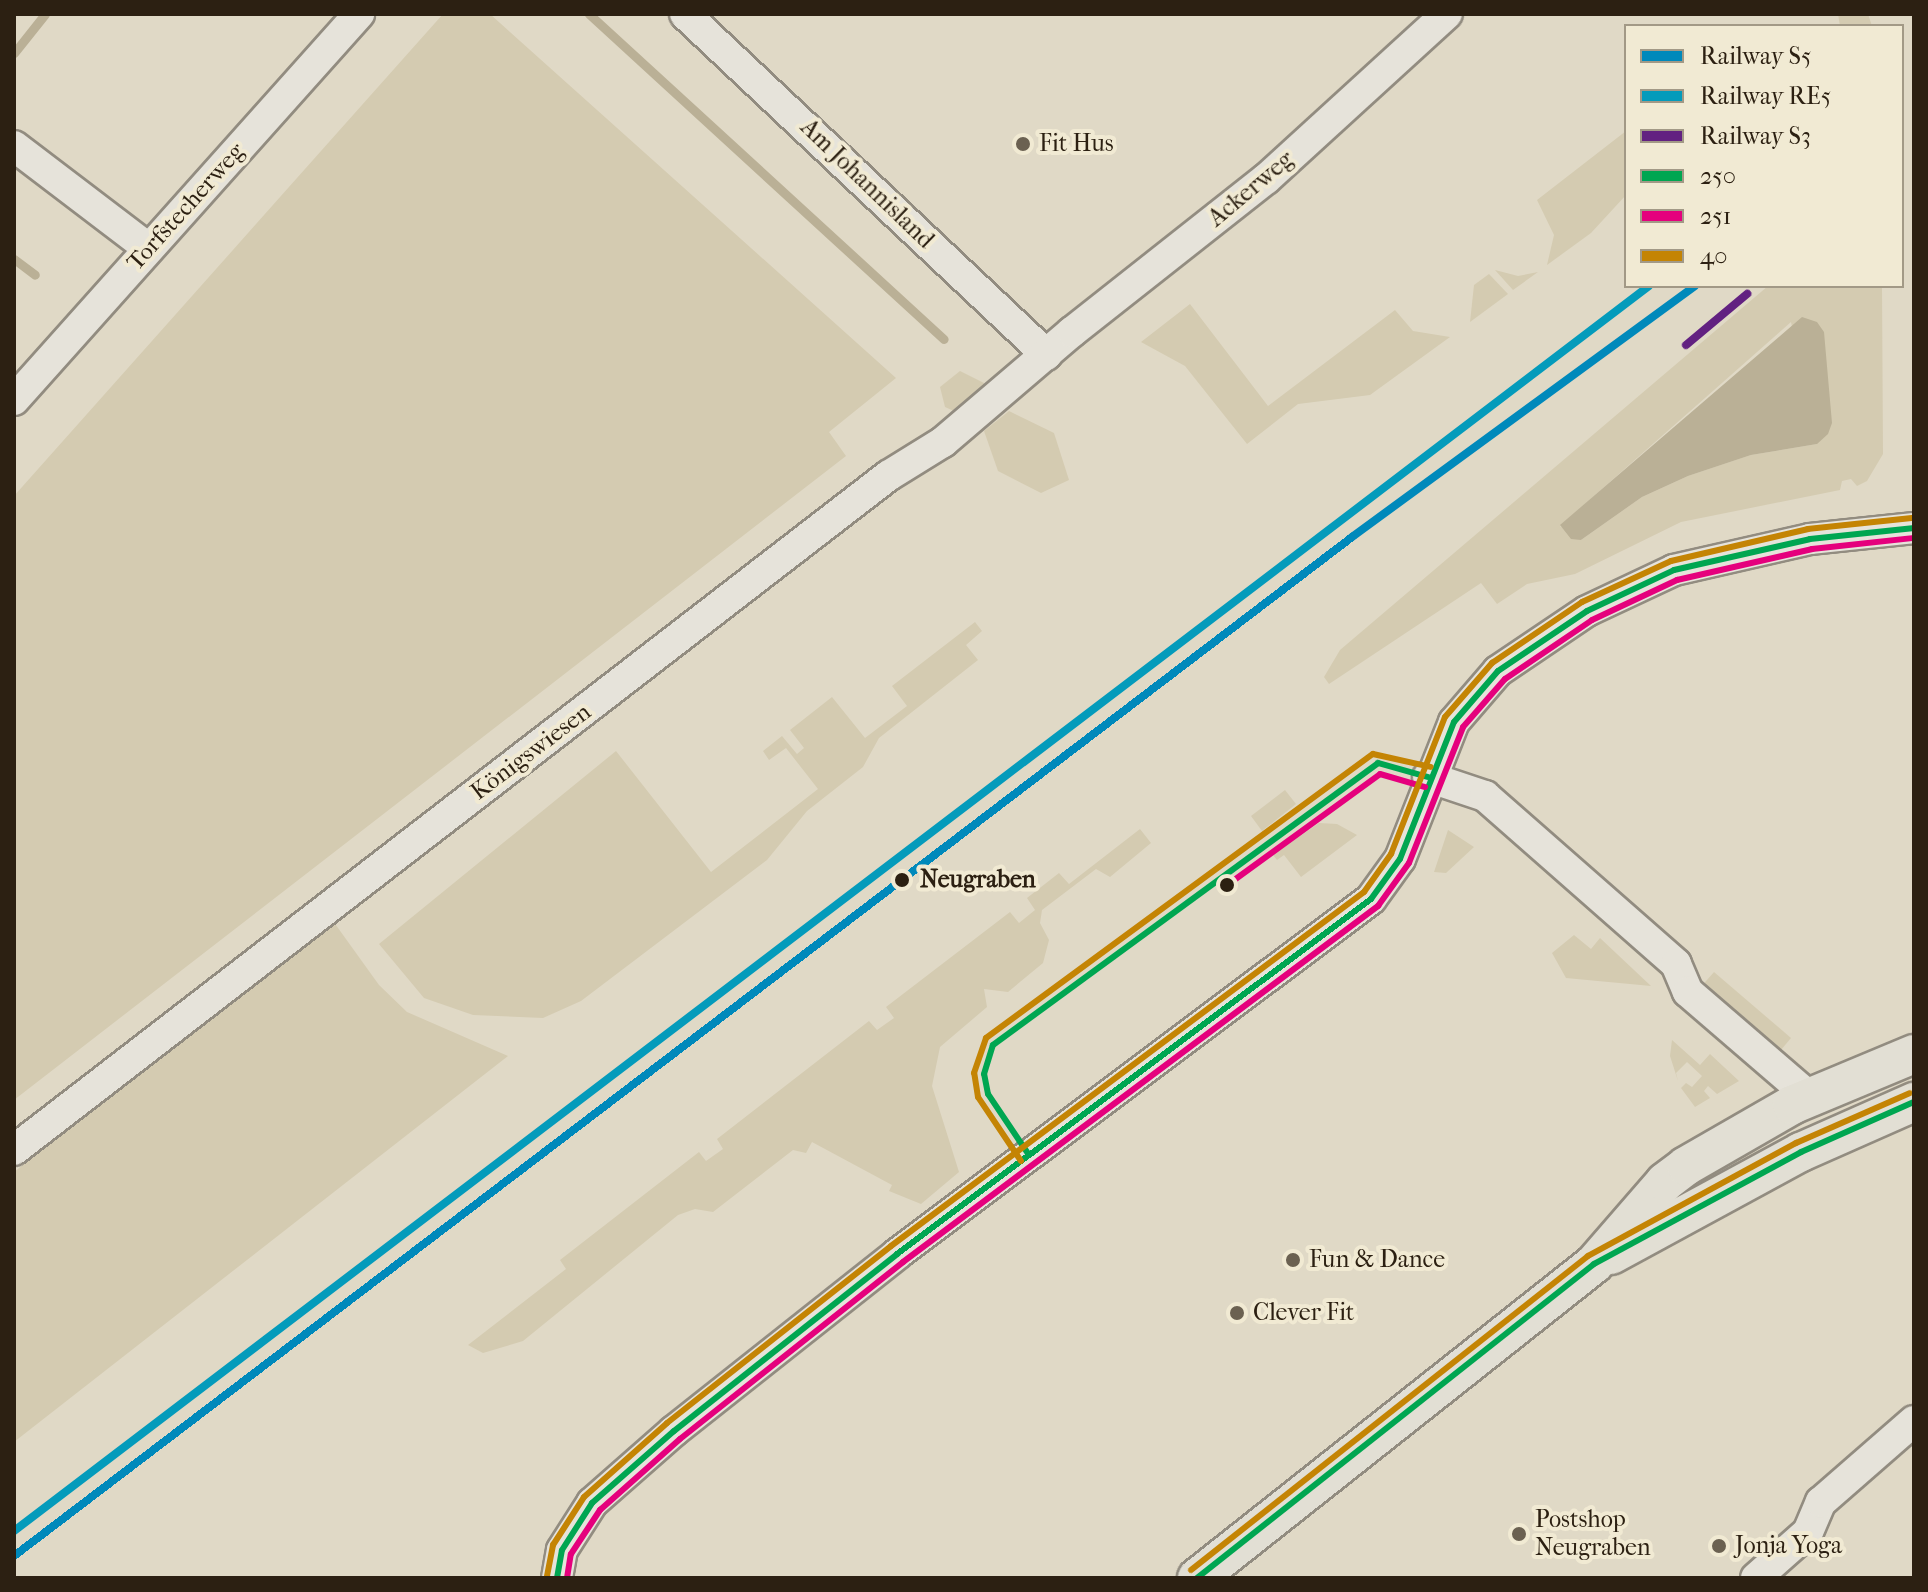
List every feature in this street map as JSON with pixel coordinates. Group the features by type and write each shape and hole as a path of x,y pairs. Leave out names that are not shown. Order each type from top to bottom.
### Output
{"main road":[{"path":"1594,1264 1665,1182 1712,1150 1810,1097 1914,1054"},
{"path":"1197,1578 1594,1264 1826,1139 1914,1102"}],"street":[{"name":"Torfstecherweg","path":"14,400 359,14"},
{"name":"Am Johannisland","path":"685,14 1047,355"},
{"name":"Ackerweg","path":"1047,355 1266,179 1447,14"},
{"path":"14,146 148,248"},
{"name":"Königswiesen","path":"14,1150 888,476 929,453 1047,355"},
{"path":"557,1578 562,1550 586,1510 674,1431 897,1254 1371,899 1400,859 1428,777 1454,722 1482,685 1614,595 1674,570 1749,550 1914,528"},
{"path":"1428,777 1485,796 1668,956 1688,992 1810,1097"},
{"path":"1756,1578 1808,1532 1821,1502 1914,1421"}],"shaded area":[{"path":"443,14 490,14 896,378 829,432 846,456 14,1100 14,496"},
{"path":"1838,14 1868,14 1871,24 1840,24"},
{"path":"1624,133 1624,197 1591,233 1547,265 1554,235 1537,200"},
{"path":"1495,270 1518,276 1538,272 1513,290"},
{"path":"1489,274 1508,294 1470,322 1474,285"},
{"path":"1766,288 1882,288 1883,454 1867,481 1857,486 1851,479 1842,481 1840,490 1681,522 1575,574 1527,584 1497,604 1481,583 1329,684 1324,677 1340,650","holes":["1791,322 1817,444 1751,455 1688,476 1642,497 1581,540 1560,526"]},
{"path":"1190,304 1268,406 1395,310 1413,331 1450,337 1370,395 1298,404 1247,444 1185,366 1141,342"},
{"path":"1802,317 1817,322 1824,332 1832,423 1828,434 1817,444 1751,455 1688,476 1642,497 1581,540 1571,539 1560,525"},
{"path":"960,371 984,383 983,397 963,415 945,407 940,387"},
{"path":"1009,411 1054,433 1069,480 1041,493 998,471 984,431"},
{"path":"975,622 982,631 966,645 978,660 879,738 863,767 807,811 767,860 581,1001 543,1018 473,1015 424,998 379,944 616,751 711,872 818,789 786,748 769,760 763,751 782,736 797,754 804,748 790,730 832,697 865,738 907,706 892,686"},
{"path":"1285,790 1296,804 1262,831 1251,816"},
{"path":"1319,823 1337,824 1357,835 1301,877 1284,855 1277,860 1273,855"},
{"path":"1140,829 1151,843 1110,877 1096,869 1042,910 1040,923 1049,940 1043,963 1008,992 984,989 987,1007 940,1047 932,1086 959,1172 921,1204 889,1191 892,1185 812,1142 806,1153 793,1150 713,1212 695,1209 678,1215 523,1341 483,1353 468,1345 566,1269 560,1260 699,1152 706,1161 723,1149 717,1139 869,1021 877,1030 894,1018 886,1007 1010,912 1019,923 1035,910 1027,898 1059,873 1069,884"},
{"path":"1448,830 1474,847 1446,873 1434,872"},
{"path":"333,921 379,985 407,1012 508,1056 14,1442 14,1172"},
{"path":"1574,935 1591,949 1600,938 1651,986 1566,978 1552,953"},
{"path":"1714,972 1791,1038 1776,1056 1699,989"},
{"path":"1672,1040 1700,1065 1710,1054 1739,1081 1717,1094 1708,1086 1704,1091 1710,1098 1695,1107 1681,1088 1686,1083 1692,1087 1702,1076 1687,1062 1676,1073 1678,1081 1670,1056"}],"waterway":[{"path":"14,53 45,14"},
{"path":"589,14 944,339"},
{"path":"14,259 35,275"}],"rail line":[{"name":"RE5","path":"14,1531 1646,288"},
{"name":"S5","path":"14,1556 1352,537 1692,288"},
{"name":"S3","path":"1686,345 1747,294"}],"transit line":[{"name":"40","path":"547,1576 553,1545 584,1497 667,1423 891,1246 1364,892 1391,854 1445,717 1492,663 1582,602 1671,561 1808,529 1913,518"},
{"name":"250","path":"557,1578 562,1550 592,1503 674,1431 897,1254 1371,899 1400,859 1454,722 1498,671 1587,611 1674,570 1810,539 1914,528"},
{"name":"251","path":"567,1578 571,1554 600,1510 680,1439 903,1262 1378,906 1409,863 1463,727 1505,679 1592,620 1677,580 1812,549 1914,538"},
{"name":"40","path":"1021,1161 978,1097 974,1073 986,1038 1373,754 1431,767"},
{"name":"250","path":"1029,1155 988,1094 984,1074 993,1045 1378,763 1428,777"},
{"name":"251","path":"1226,886 1380,774 1425,787"},
{"name":"40","path":"1191,1570 1588,1256 1796,1143 1910,1093"},
{"name":"250","path":"1197,1578 1594,1264 1801,1152 1914,1102"}],"place":[{"name":"Fit Hus","path":"1023,144"},
{"name":"Neugraben","path":"902,880"},
{"name":"Fun & Dance","path":"1293,1260"},
{"name":"Clever Fit","path":"1237,1313"},
{"name":"Postshop Neugraben","path":"1519,1534"},
{"name":"Jonja Yoga","path":"1719,1546"}]}
